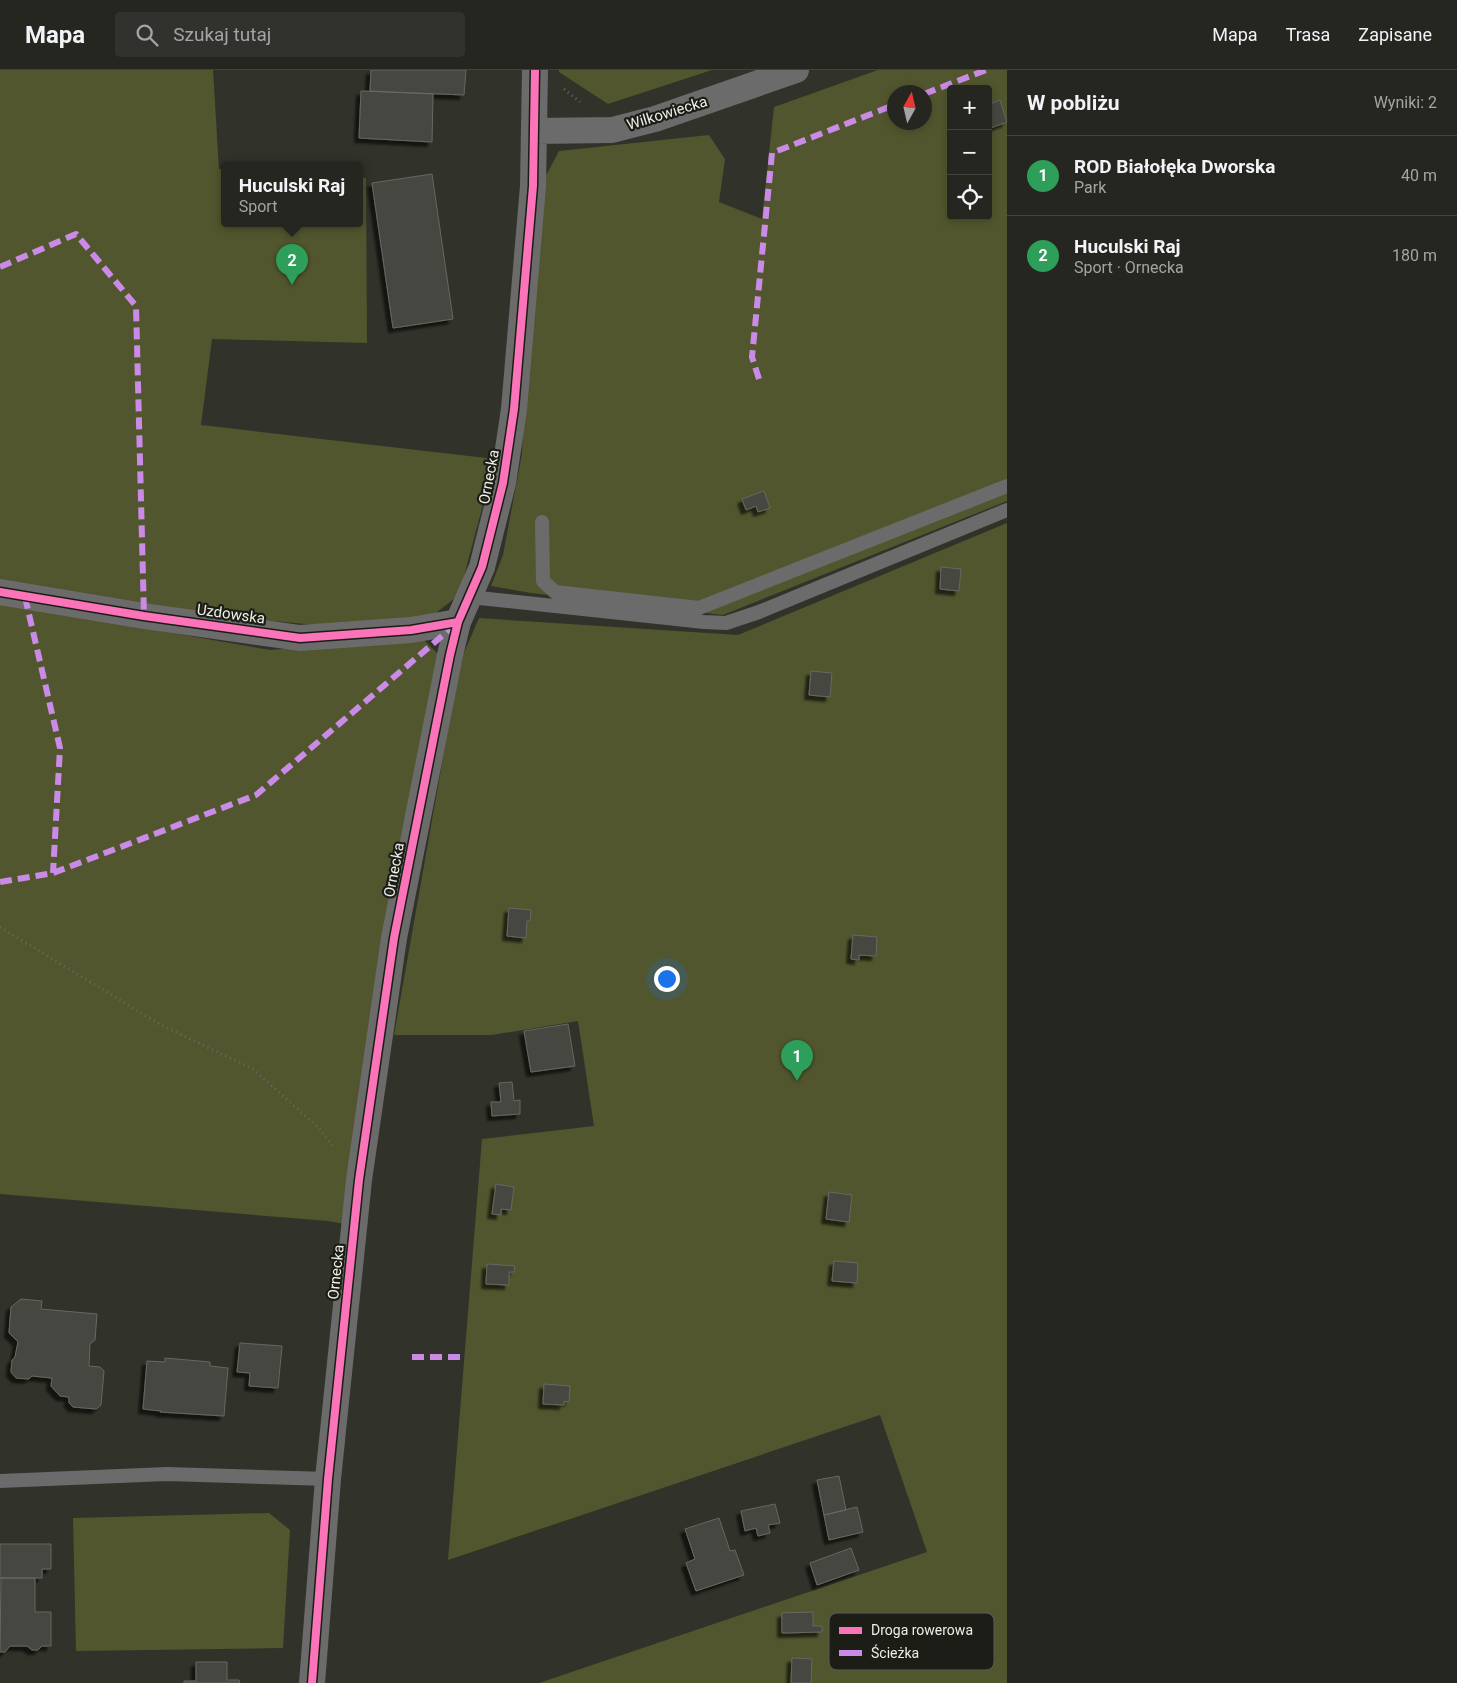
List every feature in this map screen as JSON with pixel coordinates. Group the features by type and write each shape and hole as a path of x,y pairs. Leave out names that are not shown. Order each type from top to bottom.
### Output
{"street":[{"name":"Wilkowiecka","path":"534,131 612,130 655,119 796,70"},
{"name":"Ornecka","path":"312,1683 328,1479 359,1180 394,938 450,655 458,622 482,567 491,536 503,483 514,409 533,186 534,75"},
{"name":"Uzdowska","path":"0,592 144,616 300,638 411,630 458,622"}],"lane":[{"path":"542,522 543,581 555,592 699,608 1007,486"},
{"path":"470,597 681,621 726,623 759,612 1007,510"},
{"path":"0,1481 167,1474 328,1479"}],"path":[{"path":"534,75 553,80 582,103"},
{"path":"0,926 161,1024 253,1069 319,1128 359,1180"}],"green space":[{"path":"0,70 213,70 219,169 221,169 221,227 363,227 363,178 366,178 367,343 212,339 201,425 495,459 459,595 428,619 338,627 184,613 0,583"},
{"path":"559,70 712,70 608,104 559,72"},
{"path":"878,70 1007,70 1007,501 723,615 531,593 491,586 503,555 522,454 527,300 541,185 559,151 709,135 725,159 719,202 762,219 774,107"},
{"path":"1007,523 1007,1683 539,1683 927,1552 880,1415 448,1560 482,1139 594,1126 578,1021 492,1035 394,1035 460,662 479,618 738,635"},
{"path":"0,603 270,650 412,638 424,640 438,654 345,1224 328,1221 0,1194"},
{"path":"269,1513 290,1530 283,1648 76,1651 73,1518"}],"building":[{"path":"371,70 466,70 464,95 370,91"},
{"path":"361,91 433,94 432,142 359,138"},
{"path":"1000,100 1007,122 992,128 992,103"},
{"path":"432,174 453,319 393,328 372,183"},
{"path":"764,491 770,508 758,512 756,506 746,510 742,499"},
{"path":"941,567 961,569 959,591 940,589"},
{"path":"811,671 832,673 830,697 809,695"},
{"path":"509,908 531,910 530,921 527,921 526,938 507,936"},
{"path":"853,935 877,937 876,956 859,955 859,960 851,959"},
{"path":"568,1024 575,1066 531,1072 524,1031"},
{"path":"512,1082 514,1101 520,1100 520,1114 492,1116 491,1102 501,1102 499,1083"},
{"path":"496,1184 514,1187 511,1210 501,1209 501,1215 492,1214"},
{"path":"829,1192 852,1195 849,1222 826,1219"},
{"path":"834,1261 858,1263 857,1283 832,1281"},
{"path":"487,1264 515,1266 514,1272 509,1272 509,1285 486,1284"},
{"path":"21,1299 42,1301 41,1309 97,1314 95,1340 90,1344 89,1366 100,1367 104,1371 101,1405 96,1409 73,1407 69,1403 69,1397 60,1396 51,1386 52,1378 32,1376 29,1379 16,1378 11,1372 12,1360 15,1357 18,1342 9,1333 11,1307"},
{"path":"240,1343 282,1346 278,1388 249,1386 250,1373 237,1372"},
{"path":"165,1358 210,1362 210,1366 228,1368 224,1416 160,1412 143,1409 147,1361 165,1362"},
{"path":"544,1384 570,1386 569,1402 564,1401 564,1405 543,1404"},
{"path":"839,1476 846,1510 824,1515 817,1480"},
{"path":"775,1504 780,1523 768,1525 770,1533 758,1536 756,1528 745,1531 741,1511"},
{"path":"857,1507 863,1532 829,1540 824,1515"},
{"path":"719,1518 730,1551 735,1550 744,1575 696,1591 686,1563 695,1559 685,1529"},
{"path":"0,1544 51,1544 51,1569 42,1569 42,1578 0,1578"},
{"path":"851,1548 859,1570 817,1585 810,1563"},
{"path":"1,1578 35,1578 35,1612 51,1612 51,1646 42,1646 38,1650 32,1650 27,1646 10,1646 5,1652 0,1652"},
{"path":"813,1612 813,1626 822,1626 822,1632 782,1633 782,1613"},
{"path":"792,1658 812,1659 811,1683 791,1683"},
{"path":"196,1662 227,1662 227,1680 239,1680 240,1683 184,1683 184,1681 196,1681"}],"marked path":[{"path":"932,91 986,70"},
{"path":"759,379 752,357 772,153 887,108"},
{"path":"0,267 76,234 136,306 144,616"},
{"path":"25,597 60,748 53,873"},
{"path":"0,882 53,873 256,795 456,624"},
{"path":"412,1357 465,1357"}],"cycle path":[{"path":"312,1683 328,1479 359,1180 394,938 450,655 458,622 482,567 503,483 514,409 533,186 535,70"},
{"path":"0,592 144,616 300,638 411,630 458,622"}],"place":[{"name":"Huculski Raj","path":"292,285"},
{"name":"ROD Białołęka Dworska","path":"797,1081"}]}
